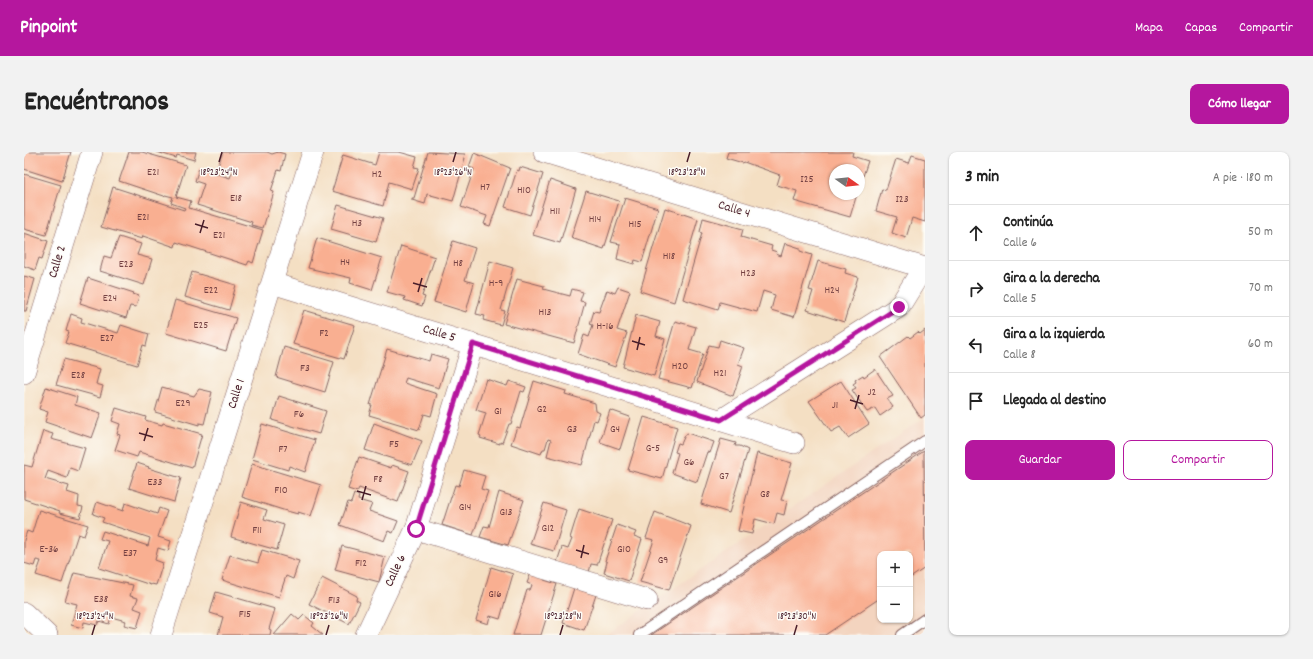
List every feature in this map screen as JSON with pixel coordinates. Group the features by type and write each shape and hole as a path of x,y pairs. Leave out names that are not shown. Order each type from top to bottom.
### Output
{"street":[{"name":"Calle 2","path":"24,373 92,152"},
{"name":"Calle 1","path":"161,635 313,152"},
{"name":"Calle 4","path":"544,152 924,268"},
{"path":"721,420 899,307 924,268"},
{"name":"Calle 5","path":"272,283 794,443"},
{"name":"Calle 6","path":"366,635 416,529 473,344"},
{"path":"416,529 647,600"},
{"path":"24,613 47,635"}],"lane":[{"path":"639,635 925,441"},
{"path":"902,635 925,619"}],"shaded area":[{"path":"925,417 925,635 605,635"}],"building":[{"path":"24,152 71,152 62,181 24,169"},
{"path":"129,152 142,152 186,165 176,197 191,201 189,208 263,230 253,263 249,261 247,265 176,242 175,247 143,236 142,239 101,227 113,187 184,210 185,208 171,203 173,197 164,196 119,181"},
{"path":"157,152 196,152 194,160 177,155 176,158"},
{"path":"223,152 267,152 272,154 278,152 285,154 281,171 278,170 271,191 274,192 263,228 251,225 252,222 197,205 204,184 195,181 199,168 230,178 233,170 218,166"},
{"path":"379,152 399,152 417,157 414,167 419,168 412,189 389,182 383,206 332,191 343,155 375,165"},
{"path":"428,152 465,154 453,201 427,194 425,204 412,200 412,198 414,198"},
{"path":"728,152 853,152 852,156 868,161 865,170 865,164 829,164 829,200 855,200 850,217 794,201 797,191 777,185 780,175 744,162 726,158"},
{"path":"474,153 510,168 490,226 484,224 487,216 461,207 474,169 469,167"},
{"path":"912,155 925,159 925,222 912,218 906,238 892,233 897,217 876,211 882,189 886,190 896,159 909,163"},
{"path":"520,167 543,174 530,215 505,207 517,170 519,171"},
{"path":"24,174 61,185 46,235 24,229"},
{"path":"550,180 576,189 560,243 533,235"},
{"path":"586,191 619,201 604,249 571,238"},
{"path":"625,198 658,208 642,262 635,260 634,264 617,259 620,244 611,242"},
{"path":"338,205 383,218 376,242 331,229"},
{"path":"665,208 698,219 674,302 640,291"},
{"path":"703,218 743,229 741,237 772,246 771,250 777,252 776,254 781,256 785,243 800,248 800,251 812,255 794,317 771,310 775,295 763,291 757,312 720,302 718,310 683,299 702,233 700,232"},
{"path":"24,233 48,241 42,259 39,258 35,270 24,266"},
{"path":"119,237 141,244 137,255 152,259 144,285 100,271 104,256 111,258"},
{"path":"317,238 382,258 372,290 350,283 351,278 308,268"},
{"path":"453,241 475,248 465,280 474,283 466,312 434,302"},
{"path":"401,246 435,257 422,296 425,297 422,306 404,300 405,297 387,292"},
{"path":"490,261 513,268 501,310 505,311 501,325 483,320 485,316 476,314"},
{"path":"818,261 846,269 845,273 858,277 844,322 807,310 813,291 809,290"},
{"path":"192,272 236,285 229,310 185,297"},
{"path":"24,276 35,279 26,311 24,311"},
{"path":"88,278 139,296 136,307 130,306 126,318 80,303"},
{"path":"517,279 544,286 543,289 570,296 572,289 583,292 580,301 585,302 574,343 504,324"},
{"path":"618,287 630,291 617,330 627,333 615,367 578,354 584,335 589,337 593,325 590,324 594,311 599,312 607,290 615,293"},
{"path":"175,300 236,318 226,351 166,333"},
{"path":"304,310 355,325 344,359 293,344"},
{"path":"71,314 82,318 81,322 118,333 121,325 149,334 146,346 143,345 137,365 65,343 69,332 66,331"},
{"path":"636,315 660,322 656,336 665,339 654,376 623,367"},
{"path":"675,321 696,327 689,350 703,354 692,388 658,379"},
{"path":"925,330 925,415 921,418 880,357 908,336 910,338 918,332 920,334"},
{"path":"720,340 744,348 738,364 743,366 733,396 697,382 709,345 718,347"},
{"path":"284,347 334,362 325,392 276,377"},
{"path":"387,349 429,361 431,354 448,359 439,388 406,378 404,383 437,394 431,416 424,414 419,430 369,415 372,405 370,405"},
{"path":"64,359 100,369 96,384 103,386 100,397 56,385"},
{"path":"875,369 893,396 887,399 893,407 880,416 875,408 867,412 852,390 856,388 853,384 856,382 855,380 863,375 864,377"},
{"path":"486,379 507,386 509,381 526,387 524,392 521,391 511,424 509,424 502,443 500,442 500,444 480,438 481,436 479,435 486,413 476,410"},
{"path":"534,381 566,391 565,394 595,403 596,411 600,413 597,421 594,420 582,465 547,456 551,440 548,439 545,449 543,449 541,454 511,444 517,427 520,428"},
{"path":"841,381 869,424 848,438 840,427 831,432 809,401"},
{"path":"46,387 77,397 75,405 101,413 92,438 45,422 48,412 39,409"},
{"path":"162,387 194,396 199,389 212,392 204,424 199,423 199,425 155,412"},
{"path":"279,396 326,411 319,434 272,420"},
{"path":"116,408 146,417 145,420 162,425 163,423 202,434 192,468 139,452 137,457 115,450 120,435 117,434 120,424 112,421"},
{"path":"610,410 630,417 620,449 600,442"},
{"path":"644,417 677,427 662,479 628,470"},
{"path":"374,423 422,441 412,465 365,450"},
{"path":"262,424 315,440 305,472 289,466 288,470 252,459"},
{"path":"43,431 53,434 51,439 85,448 78,471 70,468 67,478 48,471 45,479 69,486 67,492 79,496 78,506 83,507 80,518 59,513 60,511 24,499 24,465 32,467"},
{"path":"687,433 714,442 710,453 707,452 697,482 672,473 678,453 675,452 678,443 681,444"},
{"path":"721,439 736,443 735,446 740,446 748,450 729,513 701,504"},
{"path":"924,451 925,568 913,576 913,551 877,551 877,600 825,635 651,635"},
{"path":"757,453 792,463 781,500 787,501 784,515 777,513 774,524 755,519 752,534 738,531"},
{"path":"359,457 391,468 392,465 409,471 398,502 359,488 357,492 348,489"},
{"path":"137,463 181,478 174,502 129,488"},
{"path":"252,464 321,485 311,516 283,510 242,497"},
{"path":"464,470 485,476 481,489 488,491 473,535 442,525 455,485 459,486"},
{"path":"499,492 524,500 508,545 480,537 484,526 489,527"},
{"path":"354,494 359,496 358,500 372,504 369,511 398,521 393,533 388,531 384,541 340,525 348,502 351,503"},
{"path":"97,502 123,511 125,503 157,514 159,508 167,511 158,537 171,541 168,551 158,548 155,560 163,563 156,585 151,585 99,568 108,541 100,539 103,531 148,546 150,538 102,522 104,518 93,514"},
{"path":"241,502 267,510 264,519 284,525 277,550 231,537"},
{"path":"544,503 566,510 554,551 530,544"},
{"path":"579,509 612,520 597,565 591,564 589,573 557,562 562,547 568,549 572,539 570,538"},
{"path":"39,510 88,525 84,536 78,534 62,583 36,575 41,561 36,560 34,566 24,563 24,540 27,531 32,533"},
{"path":"655,512 691,526 669,590 640,582 654,540 646,538"},
{"path":"617,525 636,532 634,536 642,539 629,581 604,573 607,562 605,561"},
{"path":"342,546 385,557 379,582 335,570"},
{"path":"262,550 299,561 293,579 286,576 279,597 222,580 230,555 258,563"},
{"path":"491,567 513,574 500,619 490,616 488,624 476,620"},
{"path":"74,573 133,585 130,596 138,598 134,608 142,611 137,628 124,625 126,621 111,617 109,624 99,621 97,625 84,622 83,628 71,625 77,604 65,601"},
{"path":"531,573 545,577 544,580 557,584 541,635 513,635 527,590 530,590 532,585 527,583"},
{"path":"322,578 357,596 356,600 360,602 349,624 309,604"},
{"path":"574,588 596,595 584,630 563,623"},
{"path":"216,592 275,609 269,629 271,630 270,635 218,635 223,617 210,613"},
{"path":"292,614 299,620 304,615 314,623 312,626 323,635 274,635"}],"route":[{"path":"416,529 473,344 721,420 899,307"}]}
